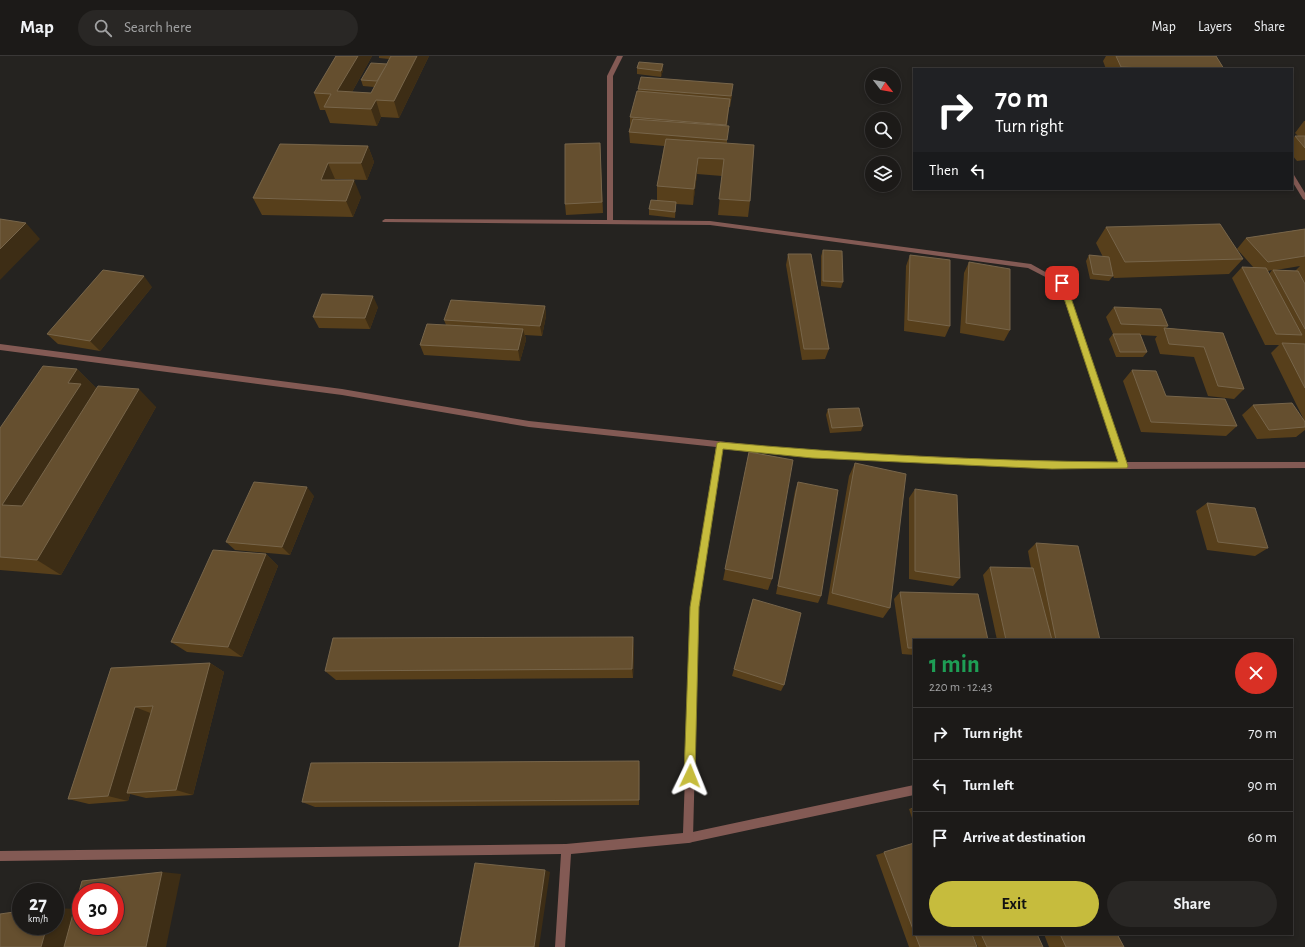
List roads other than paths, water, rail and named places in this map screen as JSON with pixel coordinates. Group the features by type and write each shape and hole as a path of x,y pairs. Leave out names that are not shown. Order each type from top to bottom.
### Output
{"street":[{"path":"610,222 610,76 620,56"},
{"path":"1293,178 1305,198"},
{"path":"385,221 710,223 1029,266 1048,274 1062,283 1124,466"},
{"path":"0,347 342,392 529,424 720,445 820,454 1052,465 1305,465"},
{"path":"688,838 694,607 720,445"},
{"path":"0,856 566,849 688,838 913,790"},
{"path":"560,947 566,849"}]}
